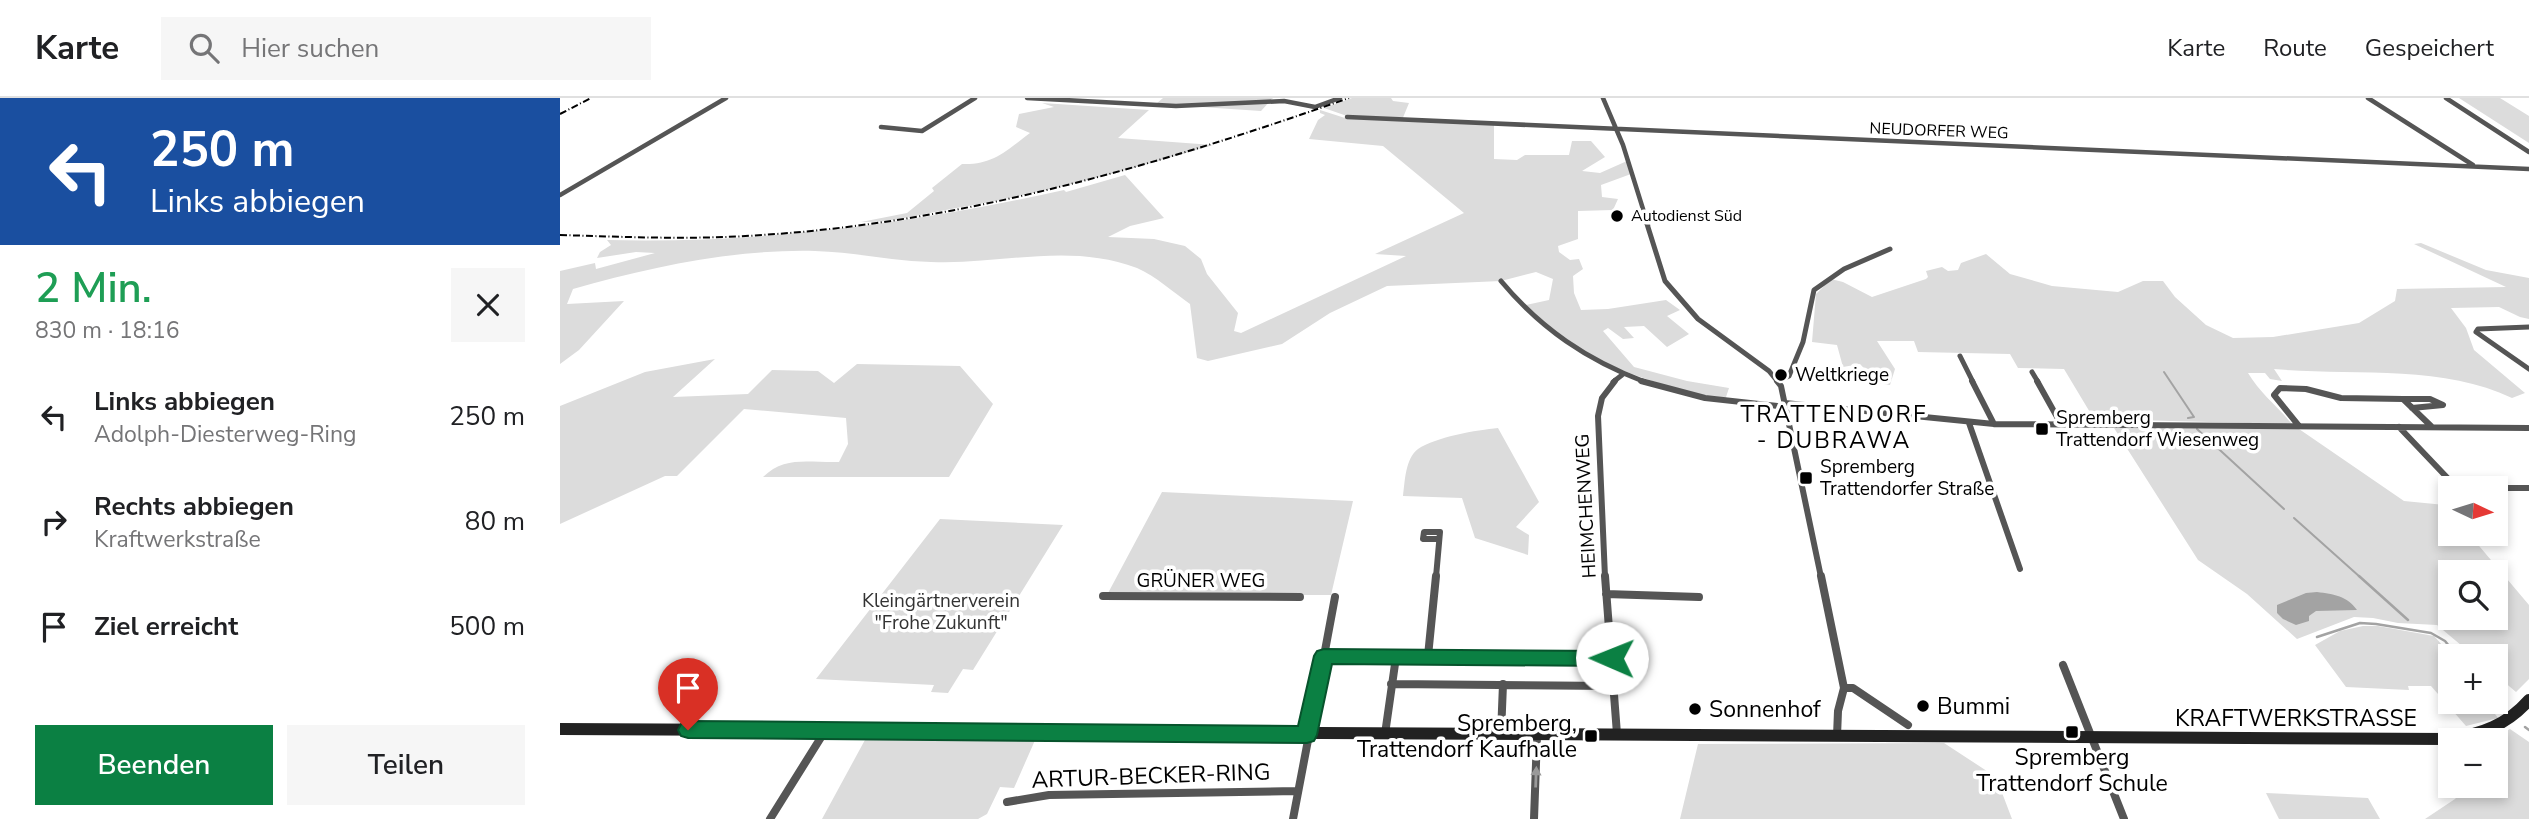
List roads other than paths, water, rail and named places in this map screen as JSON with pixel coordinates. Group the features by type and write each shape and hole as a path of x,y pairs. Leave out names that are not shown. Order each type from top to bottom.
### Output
{"main road":[{"name":"KRAFTWERKSTRASSE","path":"560,729 1838,738 2449,739 2491,732 2507,722 2529,700"}],"street":[{"path":"560,195 726,98"},
{"path":"881,127 922,131 975,98"},
{"path":"1027,98 1176,106 1284,101 1315,107 1340,98"},
{"path":"1603,98 1617,130 1668,285 1698,319 1779,382 1844,688 1838,711 1838,738"},
{"path":"2368,98 2475,166"},
{"path":"2447,98 2455,98"},
{"path":"2447,98 2529,152"},
{"name":"NEUDORFER WEG","path":"1347,117 2529,169"},
{"path":"1779,382 1789,376 1802,342 1814,290 1832,276 1890,249"},
{"path":"1501,281 1523,308 1566,344 1622,375 1705,398 1994,424 2528,429"},
{"path":"2529,327 2478,329 2476,332 2529,369"},
{"path":"1960,356 1994,424"},
{"path":"2032,372 2061,424"},
{"name":"HEIMCHENWEG","path":"1622,375 1615,379 1599,404 1606,594 1699,597"},
{"path":"2299,426 2274,395 2280,388 2306,389 2341,398 2430,399 2443,405 2412,408"},
{"path":"2403,399 2432,427"},
{"path":"1969,422 2021,569"},
{"path":"2399,426 2457,488 2529,488"},
{"path":"1428,656 1439,539"},
{"path":"1606,594 1617,736"},
{"name":"GRÜNER WEG","path":"1103,596 1300,597"},
{"name":"ARTUR-BECKER-RING","path":"1293,819 1296,791 1335,597"},
{"path":"1324,656 1612,658"},
{"path":"1384,735 1395,657"},
{"path":"2063,665 2124,819"},
{"path":"1391,684 1613,686"},
{"path":"1501,735 1503,684"},
{"path":"1844,688 1853,688 1908,725"},
{"path":"770,819 825,731"},
{"path":"1534,819 1537,736"},
{"name":"ARTUR-BECKER-RING","path":"1007,802 1049,795 1296,791"}],"waterway":[{"path":"2164,372 2194,417 2188,418"},
{"path":"2197,429 2284,509"},
{"path":"2294,518 2360,577"},
{"path":"2359,576 2408,620"},
{"path":"2317,637 2360,623 2431,633 2447,644"},
{"path":"2525,727 2529,730"}],"railway":[{"path":"560,114 591,98"},
{"path":"560,235 737,237 912,218 1060,187 1133,167 1206,146 1349,98"}],"place":[{"name":"Autodienst Süd","path":"1617,216"},
{"name":"Weltkriege","path":"1781,375"},
{"name":"Spremberg Trattendorf Wiesenweg","path":"2042,429"},
{"name":"Spremberg Trattendorfer Straße","path":"1806,478"},
{"name":"Bummi","path":"1923,706"},
{"name":"Sonnenhof","path":"1695,709"},
{"name":"Spremberg Trattendorf Schule","path":"2072,732"},
{"name":"Spremberg, Trattendorf Kaufhalle","path":"1591,736"}],"district":[{"name":"TRATTENDORF - DUBRAWA","path":"1834,427"}],"park label":[{"name":"Kleingärtnerverein \"Frohe Zukunft\"","path":"941,612"}]}
